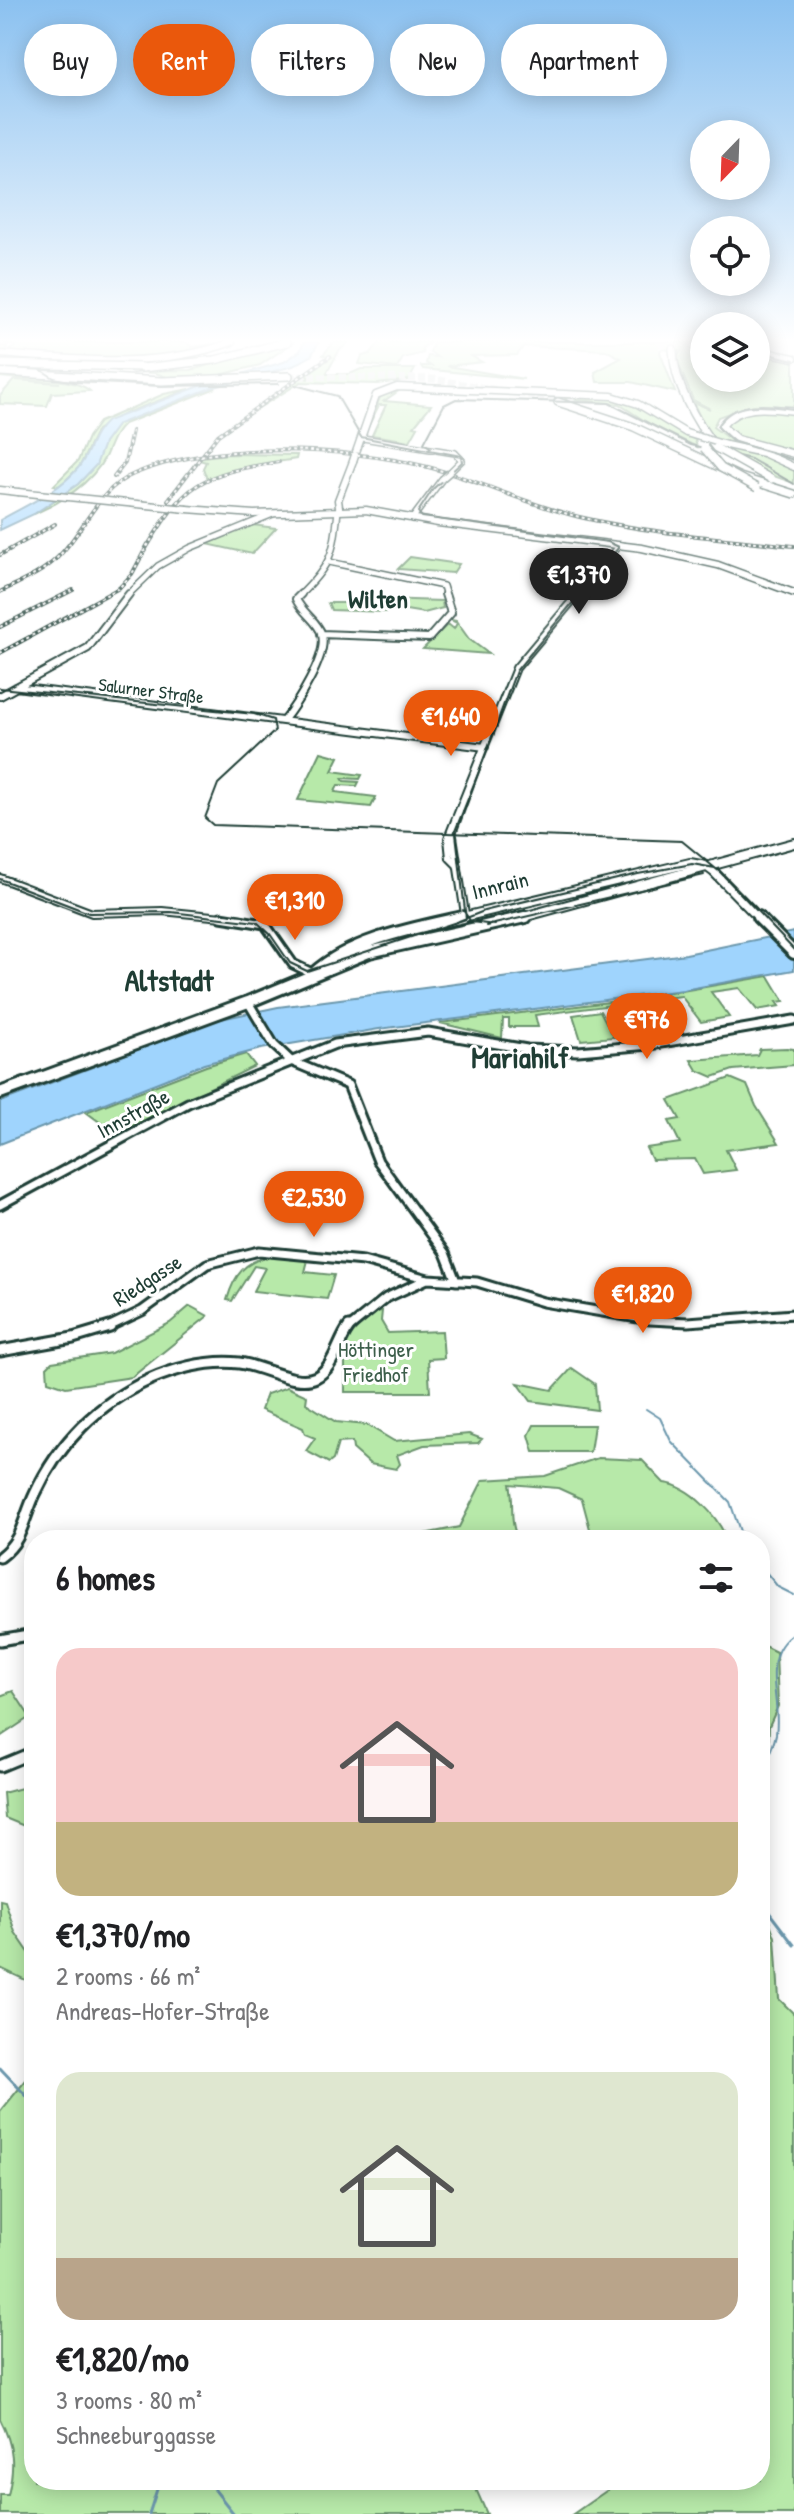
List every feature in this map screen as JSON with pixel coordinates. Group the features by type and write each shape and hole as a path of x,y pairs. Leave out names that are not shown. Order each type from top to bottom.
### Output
{"highway":[{"path":"703,459 740,477 792,492"},
{"path":"711,459 792,492"},
{"path":"713,459 737,479 792,492"},
{"path":"732,459 792,492"}],"main road":[{"path":"339,509 344,504 342,495 354,459"},
{"path":"0,490 187,509 273,512"},
{"path":"339,509 415,515 677,553 793,592"},
{"path":"212,511 339,509 395,512 485,527"},
{"name":"Innrain","path":"0,1093 251,1006 314,974 388,947 607,897 794,843"},
{"name":"Innrain","path":"314,974 324,961 357,947 465,914 670,866 706,866"},
{"path":"706,866 794,953"},
{"path":"465,914 470,922 492,925"}],"street":[{"path":"415,515 442,479 462,459"},
{"path":"279,720 294,706 322,648 321,634 296,602 329,562 337,547 339,509"},
{"path":"0,696 88,648 120,603 158,566 273,512"},
{"path":"241,513 249,523"},
{"path":"249,523 262,514"},
{"path":"465,914 458,866 450,858 448,838 517,667 621,544"},
{"path":"321,634 429,638 451,613 443,586 364,572 329,562"},
{"name":"Salurner Straße","path":"16,687 485,747"},
{"path":"279,720 294,706"},
{"path":"250,717 285,712"},
{"path":"0,878 92,913 171,911 262,922 295,965 314,974"},
{"path":"251,1006 276,1052 315,1073 340,1077 348,1085 378,1161 445,1253 456,1281"},
{"name":"Innstraße","path":"0,1205 188,1103 288,1060 345,1041 420,1032 456,1034 548,1051 650,1045 794,1020"},
{"name":"Riedgasse","path":"0,1351 78,1335 121,1321 141,1311 191,1273 242,1252 330,1256 428,1279 477,1282 543,1302 650,1320 688,1322 794,1314"},
{"path":"24,1530 34,1497 59,1451 105,1406 160,1376 203,1364 249,1364 313,1379 325,1371 344,1335 361,1315 391,1294 428,1279"},
{"path":"0,1557 21,1540 24,1530"},
{"path":"0,1640 24,1636"},
{"path":"0,1766 24,1756"}],"green space":[{"path":"83,459 60,486 54,485"},
{"path":"98,459 103,459 84,484 34,514 78,484"},
{"path":"294,459 244,467 207,479 203,468 206,462 199,460"},
{"path":"738,459 773,459 794,470 794,483 751,468"},
{"path":"252,525 276,528 252,554 207,544"},
{"path":"410,557 459,564 453,573 398,569"},
{"path":"351,598 442,601 443,608 424,613 400,609 386,612 331,610 328,603 351,603"},
{"path":"451,620 456,621 469,639 489,654 423,649 448,624 454,629 457,623"},
{"path":"321,752 339,757 332,771 362,775 360,779 342,778 344,781 359,782 357,786 338,785 335,792 376,797 371,807 298,800"},
{"path":"769,976 784,1001 777,1002 780,1006 757,1010 739,988 711,992 729,1017 701,1022 681,996 535,1015 538,1027 509,1027 509,1019 503,1019 502,1038 440,1023 641,998"},
{"path":"654,1003 671,1028 644,1033 627,1007"},
{"path":"600,1011 614,1037 581,1040 573,1015"},
{"path":"760,1049 794,1049 794,1065 733,1070 713,1077 697,1070 691,1060 757,1055"},
{"path":"246,1054 255,1066 116,1134 86,1112 206,1066"},
{"path":"730,1078 747,1085 779,1143 726,1150 736,1170 703,1174 695,1159 652,1160 646,1148 680,1143 669,1121 680,1119 669,1100"},
{"path":"272,1256 309,1256 305,1272 334,1275 327,1299 253,1291 265,1268 254,1266 232,1301 227,1300 242,1270 255,1261"},
{"path":"190,1306 208,1316 132,1377 66,1387 48,1381 47,1367 52,1362 111,1353 170,1323"},
{"name":"Höttinger Friedhof","path":"382,1311 381,1321 388,1333 442,1331 444,1358 428,1359 430,1392 345,1392 345,1343 370,1313"},
{"path":"572,1368 595,1384 597,1410 531,1401 518,1383 552,1390"},
{"path":"287,1387 307,1396 306,1403 336,1422 367,1425 394,1441 469,1434 482,1439 478,1443 424,1445 397,1455 400,1464 396,1469 370,1464 353,1449 352,1442 338,1443 333,1460 329,1463 306,1451 315,1438 305,1434 303,1428 261,1410 267,1394"},
{"path":"534,1425 594,1425 590,1452 534,1452 529,1435"},
{"path":"598,1458 642,1460 664,1483 693,1496 722,1530 590,1530 582,1499 558,1488 510,1484 515,1530 444,1530 459,1527 483,1480 545,1476"},
{"path":"770,1649 776,1652 778,1706 770,1724"},
{"path":"13,1691 24,1708 24,1721 0,1737 0,1696"},
{"path":"24,1782 24,1826 5,1818 3,1793 22,1788"},
{"path":"0,1900 5,1901 15,1932 24,1945 24,1979 0,1968"},
{"path":"770,1923 775,1937 779,1999 794,2014 794,2514 573,2514 608,2490 770,2490"},
{"path":"24,2082 24,2490 476,2490 487,2514 0,2514 0,2495 8,2495 12,2465 11,2447 0,2419 0,2112"}],"water":[{"path":"84,459 98,459 78,484 34,514 0,530 0,520 61,484"},
{"path":"794,932 794,970 683,990 379,1029 261,1049 204,1064 0,1144 0,1102 216,1020 278,1007 686,954"}],"waterway":[{"path":"646,1409 660,1418 671,1441 730,1502 740,1530"},
{"path":"770,1577 778,1587 794,1595"},
{"path":"770,1753 777,1720 774,1666 783,1643 794,1633"},
{"path":"770,1914 794,1945"},
{"path":"0,2068 24,2093"},
{"path":"149,2514 157,2490"},
{"path":"215,2490 234,2514"}],"tram line":[{"path":"456,833 516,671 619,547 608,542 422,517 418,512 433,489 462,459"},
{"path":"752,459 794,484"},
{"path":"0,688 254,714 273,720 275,731 218,784 205,818 213,825 456,833"},
{"path":"456,833 682,841 715,868"},
{"path":"456,833 465,914"},
{"path":"468,917 638,874 692,864 715,868"},
{"path":"715,868 794,950"},
{"path":"492,925 704,875"},
{"path":"0,879 89,913 171,912 257,922 270,934 290,963 307,971 466,918"},
{"path":"463,910 465,914"},
{"path":"465,914 468,917"},
{"path":"465,914 466,918"},
{"path":"468,917 471,922 492,925"},
{"path":"459,921 466,918"},
{"path":"486,926 492,925"}],"railway":[{"path":"114,477 126,459"},
{"path":"0,592 51,564 67,548 100,500 121,481 166,463 184,459"},
{"path":"168,500 199,459"},
{"path":"390,459 448,473 584,518 662,532 794,546"},
{"path":"144,552 171,511 197,486 230,471 279,462"},
{"path":"0,555 55,524"},
{"path":"0,653 119,588 132,574 148,544"},
{"path":"0,627 73,590"}],"district":[{"name":"Wilten","path":"378,599"},
{"name":"Altstadt","path":"169,981"},
{"name":"Mariahilf","path":"520,1058"}]}
